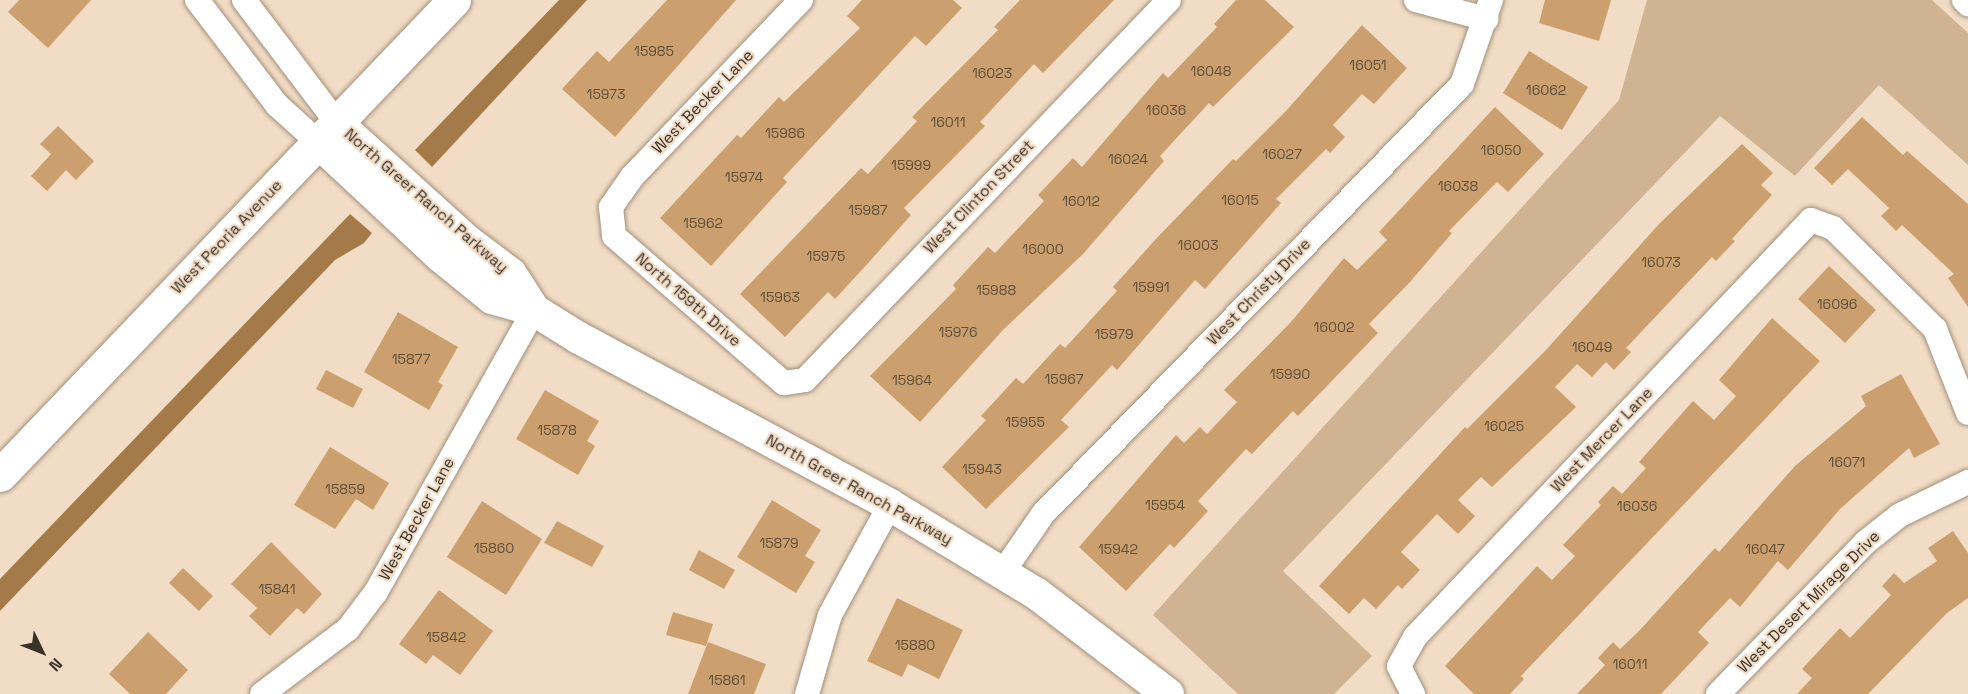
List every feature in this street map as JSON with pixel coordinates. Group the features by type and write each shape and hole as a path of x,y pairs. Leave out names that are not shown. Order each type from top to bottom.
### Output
{"main road":[{"name":"West Peoria Avenue","path":"0,475 453,0"}],"street":[{"path":"197,0 277,105 327,132"},
{"path":"244,0 327,132"},
{"name":"West Becker Lane","path":"611,207 632,177 801,0"},
{"name":"West Clinton Street","path":"784,383 805,380 1169,0"},
{"path":"1416,0 1489,10"},
{"path":"1964,0 1968,4"},
{"name":"West Christy Drive","path":"1003,572 1042,514 1462,84 1489,10"},
{"name":"North Greer Ranch Parkway","path":"327,132 511,274 534,310 579,338 890,505 1003,572 1089,631 1168,694"},
{"name":"North 159th Drive","path":"611,207 614,236 784,383"},
{"name":"West Mercer Lane","path":"1413,694 1399,666 1415,637 1811,220 1833,228 1935,329 1968,413"},
{"name":"West Becker Lane","path":"262,694 348,629 376,592 534,310"},
{"name":"West Desert Mirage Drive","path":"1718,694 1866,542 1899,515 1968,482"},
{"path":"807,694 830,615 890,505"}],"shaded area":[{"path":"559,0 587,0 432,167 415,150"},
{"path":"1647,0 1932,0 1968,33 1968,165 1879,85 1795,176 1720,116 1283,571 1372,656 1334,694 1238,694 1153,615 1619,100"},
{"path":"350,214 372,233 364,243 335,260 0,611 0,579"}],"building":[{"path":"19,0 91,0 48,48 8,12"},
{"path":"667,0 736,0 615,137 562,89 597,51 609,62"},
{"path":"862,0 953,0 962,8 926,46 915,36 783,178 787,182 711,266 660,218 737,135 741,138 779,97 784,102 860,28 847,16"},
{"path":"1020,0 1114,0 1043,73 1034,64 980,122 985,126 904,208 911,215 870,261 835,299 828,292 785,337 740,294 861,168 868,174 917,121 912,117 998,30 994,27"},
{"path":"1236,0 1265,0 1294,27 1213,107 1209,103 1160,156 1164,161 1083,254 1002,331 920,422 870,376 956,289 953,285 988,247 995,253 1044,201 1038,195 1073,158 1082,167 1163,73 1168,78 1217,27 1214,24"},
{"path":"1545,0 1611,0 1599,41 1539,23"},
{"path":"1362,25 1407,68 1374,104 1362,94 1333,125 1345,137 1330,153 1326,149 1276,199 1281,203 1205,289 1195,280 1117,370 1112,365 1061,420 1069,427 986,509 942,467 986,420 981,416 1016,378 1023,384 1060,344 1065,348 1117,291 1113,287 1154,241 1233,159 1236,161 1286,111"},
{"path":"1529,51 1588,87 1562,130 1503,93"},
{"path":"1495,107 1544,154 1508,192 1497,182 1449,231 1452,233 1410,282 1369,324 1378,333 1298,416 1293,411 1252,454 1246,449 1198,501 1208,511 1174,548 1170,544 1126,591 1079,547 1176,435 1184,443 1200,427 1207,434 1237,402 1224,390 1291,322 1344,258 1357,270 1387,240 1379,232"},
{"path":"1862,117 1903,155 1907,151 1968,204 1968,307 1948,278 1954,274 1902,225 1896,231 1881,216 1889,208 1848,169 1832,185 1814,168"},
{"path":"58,126 94,161 76,180 66,170 47,191 31,176 51,154 40,144"},
{"path":"1742,144 1773,173 1761,185 1772,195 1732,239 1735,241 1716,261 1712,257 1626,348 1631,352 1614,370 1606,362 1592,377 1577,364 1555,387 1576,407 1492,487 1481,477 1458,500 1475,516 1458,534 1437,514 1401,552 1420,570 1402,589 1398,585 1376,609 1364,598 1349,614 1319,586 1465,427 1467,429 1546,350 1659,224"},
{"path":"1829,266 1876,310 1845,343 1798,299"},
{"path":"398,312 458,347 438,382 443,385 429,410 364,372"},
{"path":"1772,318 1820,361 1521,676 1524,679 1510,694 1474,694 1445,666 1537,566 1552,580 1575,556 1563,545 1601,505 1598,502 1613,486 1622,494 1646,468 1639,462 1693,401 1714,420 1736,396 1719,380"},
{"path":"326,370 363,389 353,408 316,389"},
{"path":"1901,374 1940,444 1914,458 1909,448 1840,509 1788,570 1778,561 1740,607 1730,598 1698,632 1709,643 1661,694 1577,694 1605,665 1598,658 1613,642 1620,649 1715,548 1719,552 1795,466 1866,406 1861,396"},
{"path":"545,390 599,421 587,441 595,446 578,475 516,439"},
{"path":"330,447 389,483 373,510 356,499 335,529 294,505"},
{"path":"772,500 821,530 805,556 815,562 796,593 737,557"},
{"path":"482,501 542,539 506,595 447,557"},
{"path":"557,521 604,546 592,567 544,543"},
{"path":"1953,531 1968,553 1968,598 1947,613 1868,694 1797,694 1812,678 1802,669 1840,628 1850,638 1891,595 1882,586 1894,573 1904,583 1937,561 1928,548"},
{"path":"271,542 322,594 304,614 297,608 270,636 249,616 257,608 231,584"},
{"path":"699,550 735,570 724,589 689,570"},
{"path":"183,568 213,596 199,611 169,583"},
{"path":"439,590 493,631 460,675 433,655 426,664 399,644"},
{"path":"897,598 963,630 939,679 908,664 902,677 867,661"},
{"path":"673,612 713,624 706,646 666,635"},
{"path":"148,632 188,670 166,694 130,694 109,674"},
{"path":"708,642 766,664 754,694 688,694"}]}
